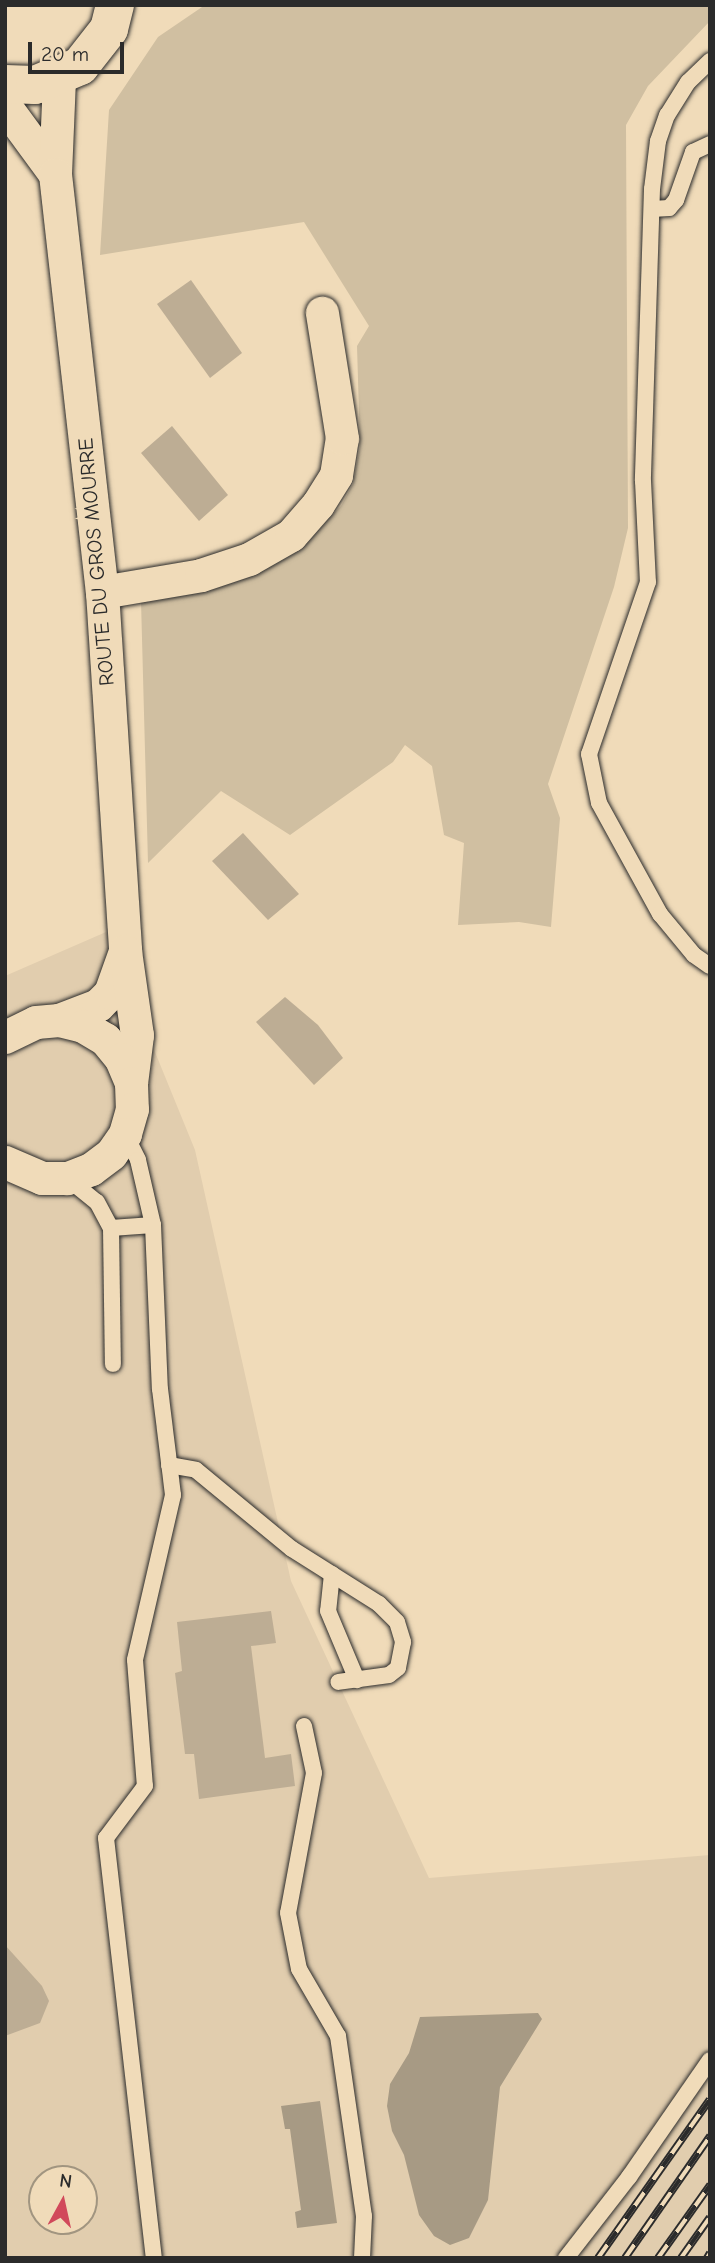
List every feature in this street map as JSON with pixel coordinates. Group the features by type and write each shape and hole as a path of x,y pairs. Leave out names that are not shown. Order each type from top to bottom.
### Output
{"street":[{"path":"5,84 35,85 59,79 97,49 112,17 142,5"},
{"name":"ROUTE DU GROS MOURRE","path":"59,79 55,174 102,592 125,951 137,1035 131,1083 132,1109 125,1133 111,1154 91,1169 67,1178"},
{"name":"ROUTE DU GROS MOURRE","path":"5,106 55,174"},
{"path":"102,592 201,575 248,559 291,535 318,504 336,475 342,438 322,313"},
{"name":"ROUTE DU GROS MOURRE","path":"5,1037 36,1022 59,1020 98,1005 110,993 125,951"},
{"name":"ROUTE DU GROS MOURRE","path":"59,1020 83,1026 105,1039 121,1059 131,1083"},
{"path":"5,1162 42,1178 67,1178"}],"lane":[{"path":"710,61 688,82 667,115 658,141 652,209 643,481 648,582 597,723 590,767 599,803 660,914 694,955 710,967"},
{"path":"652,209 669,208 676,201 693,152 710,144"},
{"path":"125,1133 138,1160 153,1225 160,1389 173,1496 135,1660 145,1786 106,1838 154,2258"},
{"path":"67,1178 97,1202 111,1228 113,1364"},
{"path":"111,1228 153,1225"},
{"path":"169,1465 196,1469 292,1549 379,1604 397,1622 403,1642 402,1657 389,1675 338,1682"},
{"path":"332,1574 328,1611 357,1680"},
{"path":"304,1726 314,1773 288,1913 299,1969 338,2036 364,2216 362,2258"},
{"path":"566,2258 629,2177 710,2060"}],"shaded area":[{"path":"205,5 710,5 710,21 648,86 626,125 628,528 614,587 548,784 560,818 551,927 519,922 458,925 464,843 444,835 432,766 405,745 393,762 290,835 221,791 148,863 141,601 304,543 341,506 353,484 360,447 357,346 369,326 304,222 100,255 109,110 158,37"},
{"path":"106,932 195,1150 291,1581 429,1878 710,1855 710,2258 5,2258 5,976"},
{"path":"538,2013 542,2019 500,2087 488,2200 469,2238 450,2245 434,2236 419,2215 404,2155 392,2131 387,2106 390,2084 409,2053 420,2017"},
{"path":"320,2101 337,2223 297,2228 295,2212 301,2210 290,2129 285,2129 281,2106"}],"building":[{"path":"191,280 242,353 210,378 157,304"},
{"path":"172,426 228,495 199,521 141,453"},
{"path":"243,833 299,894 268,920 212,861"},
{"path":"285,997 318,1025 343,1058 314,1085 256,1022"},
{"path":"271,1611 276,1643 251,1646 265,1758 291,1754 295,1786 199,1799 194,1754 185,1754 175,1673 182,1671 177,1622"},
{"path":"5,1945 42,1986 49,2001 40,2023 5,2036"}],"railway":[{"path":"598,2258 710,2099"},
{"path":"625,2258 710,2136"},
{"path":"658,2258 710,2185"},
{"path":"681,2258 710,2217"},
{"path":"707,2258 710,2253"}]}
